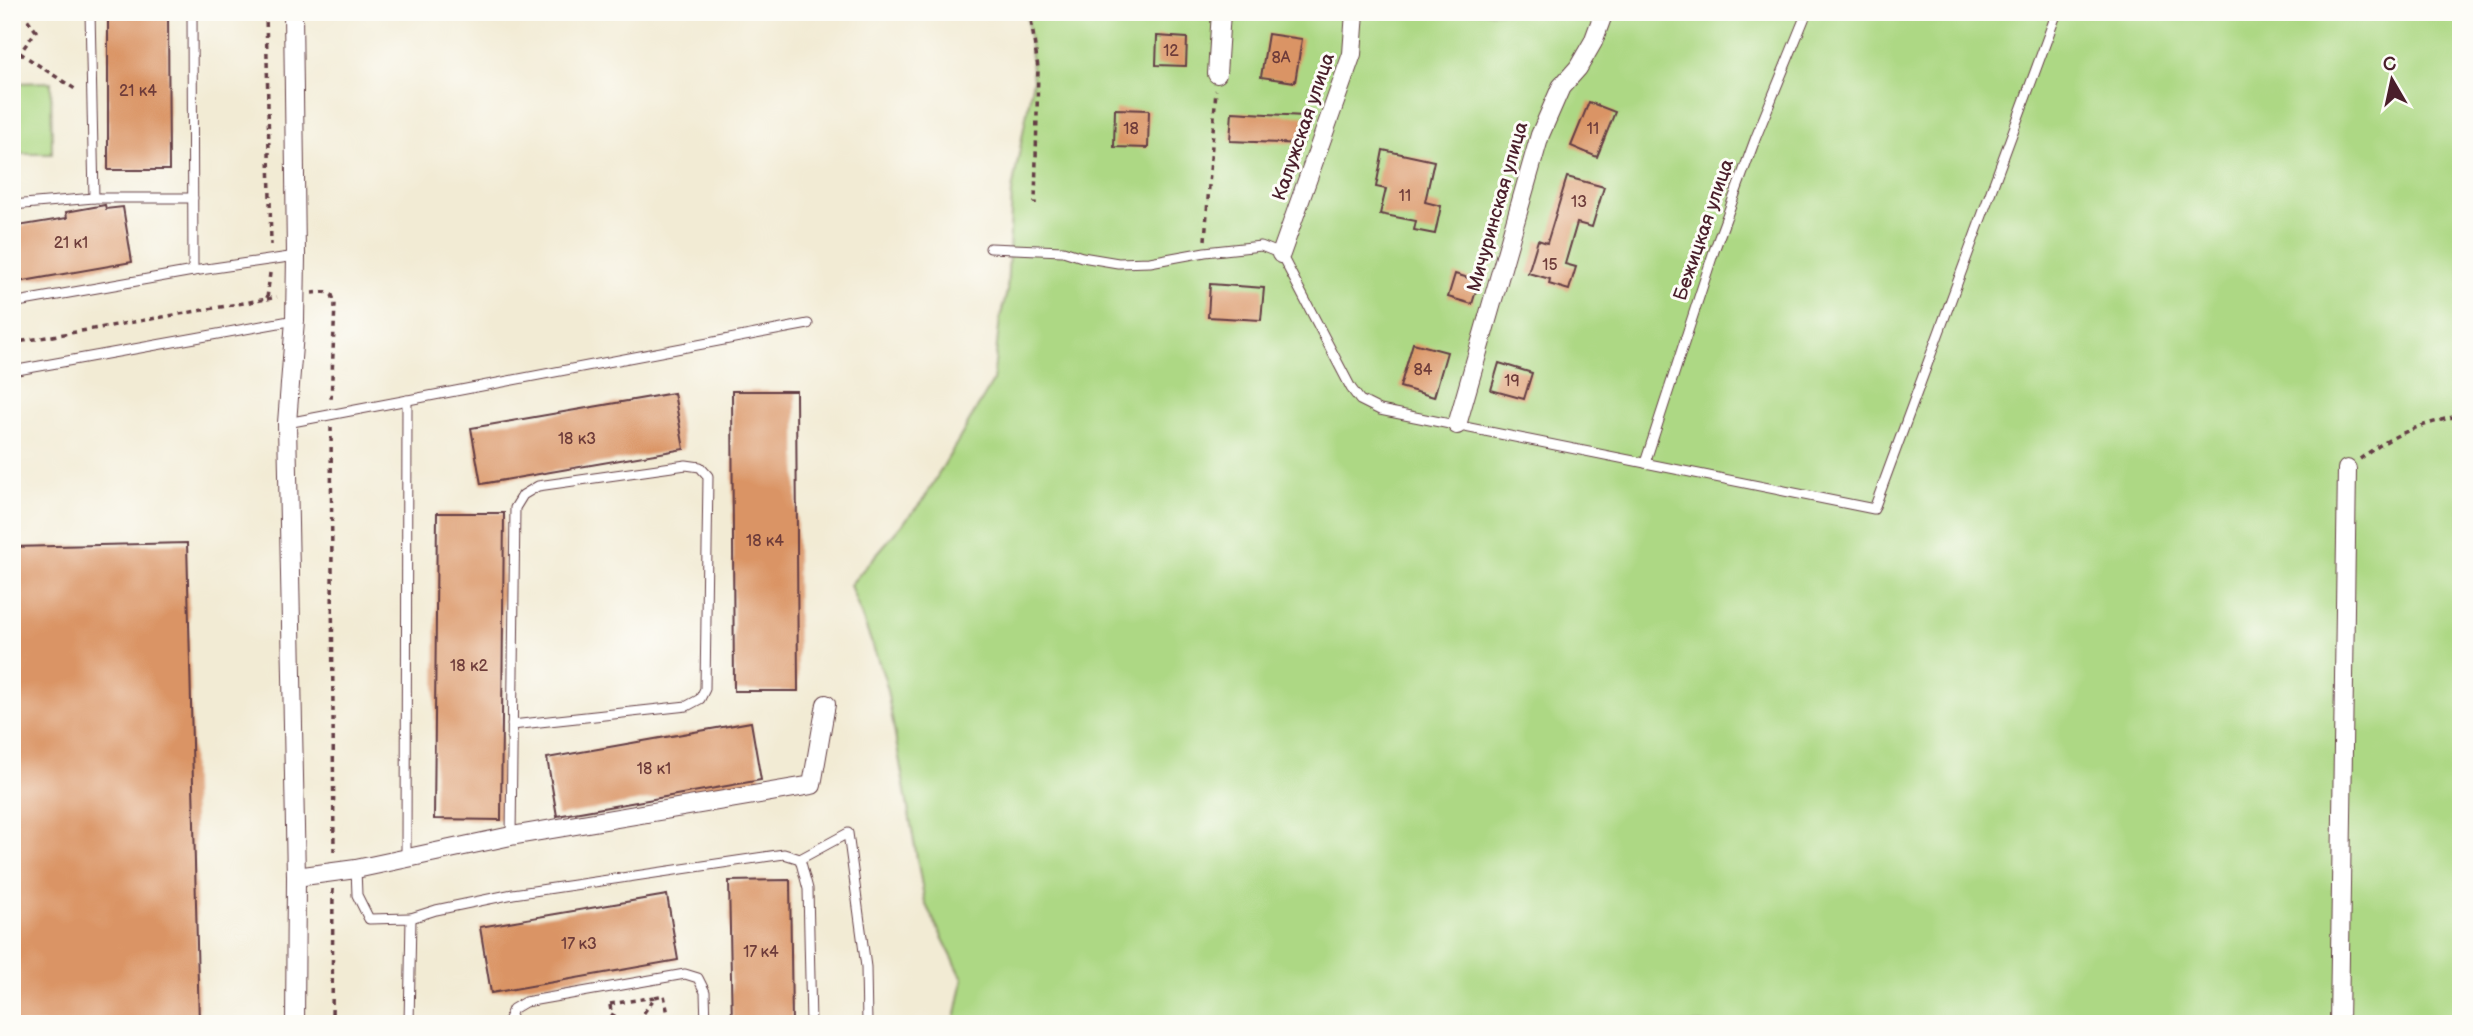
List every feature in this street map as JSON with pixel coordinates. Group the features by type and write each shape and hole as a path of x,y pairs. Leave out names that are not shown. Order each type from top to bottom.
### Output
{"street":[{"path":"293,12 296,256 295,320 287,423 296,877 295,1024"},
{"path":"1217,74 1221,12"},
{"name":"Калужская улица","path":"1281,254 1352,54 1355,12"},
{"name":"Мичуринская улица","path":"1457,425 1539,135 1560,87 1578,68 1593,42 1604,12"},
{"path":"2339,1024 2347,469"},
{"path":"296,877 356,869 511,836 812,785 826,704"}],"lane":[{"path":"90,12 94,198"},
{"path":"192,12 193,271"},
{"name":"Бежицкая улица","path":"1645,463 1718,239 1807,12"},
{"path":"990,248 1063,251 1118,263 1150,262 1261,246 1281,254 1351,388 1360,400 1380,410 1874,509 2057,12"},
{"path":"12,205 94,198 193,198"},
{"path":"12,303 296,256"},
{"path":"12,371 295,320"},
{"path":"287,423 808,324"},
{"path":"405,859 407,400"},
{"path":"511,836 512,725 515,508 523,495 538,486 686,465 700,467 708,476 705,689 701,699 687,706 512,725"},
{"path":"356,869 357,895 369,919 411,918 436,910 527,892 784,853 800,859 848,833 866,967 867,1024"},
{"path":"800,859 808,889 811,1024"},
{"path":"409,1024 411,918"},
{"path":"507,1024 513,1009 525,1002 685,974 698,978 705,992 706,1024"}],"path":[{"path":"12,64 36,31 22,12"},
{"path":"1030,12 1038,68 1035,204"},
{"path":"20,53 92,99"},
{"path":"1205,252 1217,74"},
{"path":"267,299 325,292 332,295 335,303 331,415 334,872 332,1024"},
{"path":"2347,469 2383,442 2419,425 2461,415"},
{"path":"607,988 613,1024"},
{"path":"610,1004 664,995 670,1024"},
{"path":"636,1024 655,996"},
{"path":"611,1014 628,1024"}],"green space":[{"path":"1027,12 2461,12 2461,1024 954,1024 963,979 925,903 885,679 850,585 924,499 993,381 1000,318 1007,292 1012,191 1033,80"},
{"path":"51,82 52,154 15,154 13,83"}],"building":[{"path":"108,12 168,12 169,170 108,170"},
{"path":"1268,34 1302,39 1295,82 1261,77"},
{"path":"1157,36 1187,38 1186,66 1156,65"},
{"path":"1589,102 1615,112 1597,157 1571,146"},
{"path":"1115,109 1149,110 1148,148 1114,147"},
{"path":"1232,112 1304,116 1303,144 1230,141"},
{"path":"1383,150 1434,161 1425,202 1441,206 1435,234 1414,230 1416,221 1380,214 1386,189 1376,187"},
{"path":"1567,177 1604,187 1592,227 1577,223 1565,264 1576,267 1569,290 1549,284 1550,279 1528,273 1538,240 1547,243"},
{"path":"105,205 106,209 123,207 132,262 12,283 12,227 67,218 66,212"},
{"path":"1455,274 1479,281 1472,304 1448,297"},
{"path":"1210,284 1264,288 1261,320 1208,317"},
{"path":"1413,343 1447,352 1434,397 1400,387"},
{"path":"1499,363 1532,373 1524,399 1491,390"},
{"path":"732,391 796,391 798,691 734,691"},
{"path":"674,393 684,449 481,484 471,428"},
{"path":"437,513 504,513 501,820 434,819"},
{"path":"187,543 199,1024 12,1024 12,547"},
{"path":"751,722 761,780 557,816 547,758"},
{"path":"790,880 792,1024 732,1024 729,881"},
{"path":"667,895 678,960 491,993 480,927"}]}
